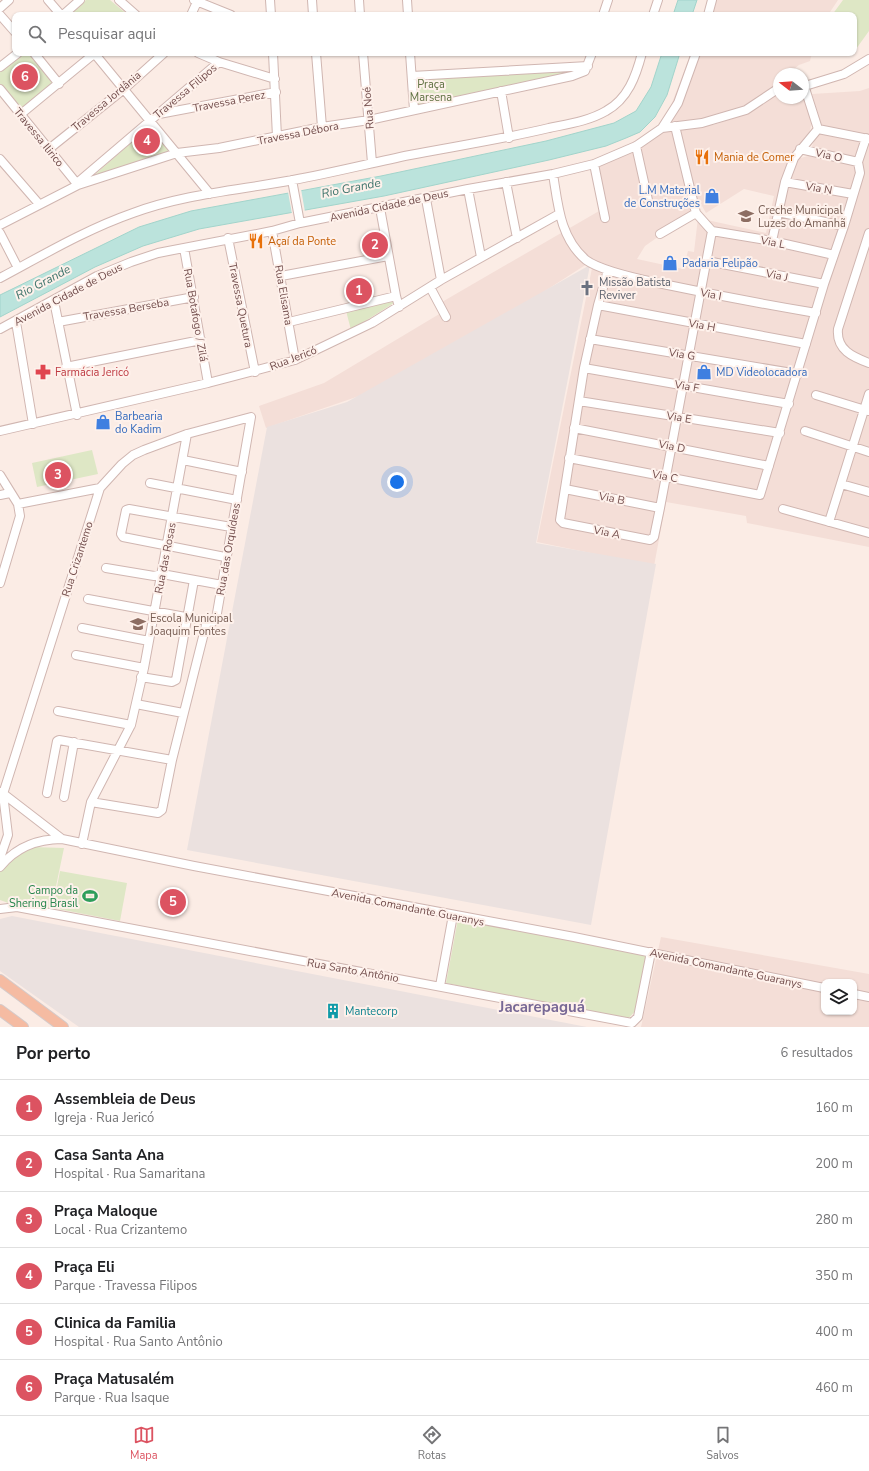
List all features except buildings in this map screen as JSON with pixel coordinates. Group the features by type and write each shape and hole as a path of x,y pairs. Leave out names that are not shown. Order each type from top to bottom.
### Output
{"main road":[{"path":"0,980 63,1027"},
{"path":"0,1010 23,1027"}],"street":[{"path":"0,8 9,0"},
{"path":"48,0 59,12"},
{"path":"66,12 80,0"},
{"path":"119,0 133,12"},
{"path":"270,0 271,12"},
{"path":"312,0 313,12"},
{"path":"359,0 360,12"},
{"path":"406,0 408,12"},
{"path":"604,12 608,0"},
{"path":"654,12 658,0"},
{"path":"709,12 712,0"},
{"path":"192,12 196,1 224,12"},
{"path":"0,15 12,29"},
{"path":"0,67 14,56"},
{"path":"36,56 59,84"},
{"path":"21,114 59,84 91,56"},
{"path":"96,56 210,194"},
{"name":"Travessa Jordânia","path":"49,149 124,89 161,56"},
{"path":"205,56 219,62 275,79"},
{"path":"273,56 277,138"},
{"path":"316,56 322,127"},
{"name":"Rua Noé","path":"363,56 372,163"},
{"path":"410,56 414,110"},
{"path":"412,76 588,66 591,56"},
{"path":"0,278 75,238 134,212 210,194 292,180 372,163 509,138 588,119 617,104 625,96 637,73 641,56"},
{"path":"662,128 678,103 695,56"},
{"path":"809,82 844,74 869,59"},
{"name":"Travessa Filipos","path":"78,184 150,120 219,62"},
{"name":"Travessa Débora","path":"0,225 78,184 177,153 219,148 277,138 322,127 369,120 572,76 586,71 588,66"},
{"name":"Travessa Ilirico","path":"0,89 78,184"},
{"path":"501,91 509,138"},
{"name":"Travessa Perez","path":"159,114 276,92"},
{"name":"Avenida Cidade de Deus","path":"0,329 16,322 97,276 158,253 228,238 272,231 468,189 553,174 594,164 636,146 662,128 702,123 738,113 773,92"},
{"path":"809,99 818,129"},
{"path":"660,508 712,231 696,213 675,126"},
{"path":"769,466 789,404 824,284 860,173 858,162 867,138 818,129"},
{"path":"772,241 785,182 794,158 818,129"},
{"path":"636,146 648,200"},
{"name":"Via O","path":"800,149 858,162"},
{"path":"0,159 39,204"},
{"path":"594,164 605,218"},
{"name":"Via I","path":"553,174 559,214 564,230 580,252 590,262 608,270 701,292 816,313"},
{"path":"292,180 300,224"},
{"path":"506,182 518,238"},
{"name":"Via N","path":"785,182 853,194"},
{"path":"468,189 481,257"},
{"path":"426,199 441,280"},
{"path":"380,208 399,307"},
{"path":"778,212 844,226"},
{"path":"660,234 696,213"},
{"name":"Rua Jericó","path":"0,431 76,415 255,372 295,360 372,323 441,280 559,214"},
{"name":"Rua Elisama","path":"272,231 295,360"},
{"name":"Via L","path":"712,231 772,241 834,255"},
{"path":"0,233 18,268"},
{"path":"869,233 838,329 837,337 848,353 869,363"},
{"name":"Travessa Quetura","path":"228,238 255,372"},
{"name":"Rua Botafogo / Zilá","path":"184,248 194,297 208,383"},
{"path":"281,276 388,256"},
{"name":"Via J","path":"707,261 824,284"},
{"path":"565,489 584,368 590,338 608,270"},
{"path":"430,287 446,317"},
{"path":"289,322 396,296"},
{"name":"Travessa Berseba","path":"58,322 194,297"},
{"path":"54,301 76,415"},
{"name":"Via H","path":"598,306 806,344"},
{"path":"16,322 33,424"},
{"name":"Via G","path":"590,338 798,374"},
{"path":"66,367 201,340"},
{"name":"Via F","path":"584,368 789,404"},
{"path":"829,522 853,446 867,411 869,394"},
{"path":"816,395 867,411"},
{"name":"Via E","path":"580,400 780,433"},
{"name":"Rua Crizantemo","path":"1,793 100,488 133,455 188,434 251,417"},
{"name":"Rua das Orquídeas","path":"91,802 160,812 207,621 213,622 216,619 225,557 237,500 251,417"},
{"name":"Via D","path":"574,428 672,445 769,466"},
{"path":"805,431 869,452"},
{"name":"Rua das Rosas","path":"82,844 91,802 131,725 144,668 188,434"},
{"name":"Via C","path":"569,458 760,494 769,466"},
{"path":"183,460 242,472"},
{"path":"0,475 18,504 20,521 0,583"},
{"path":"150,483 237,500"},
{"path":"841,484 869,492"},
{"path":"18,504 100,488"},
{"name":"Via B","path":"565,489 660,508"},
{"name":"Via A","path":"565,489 560,520 562,523 652,539 660,508"},
{"path":"0,494 10,493"},
{"path":"225,557 122,536 126,510 129,509 231,527"},
{"path":"783,509 869,533"},
{"path":"106,568 154,576 162,574 222,585"},
{"path":"141,677 174,682 194,580"},
{"path":"88,599 207,621"},
{"path":"82,628 149,641"},
{"path":"76,655 144,668"},
{"path":"136,704 184,713"},
{"path":"58,711 131,725"},
{"path":"47,793 58,741 62,739 172,760"},
{"path":"64,797 74,742"},
{"path":"1,793 62,839"},
{"path":"0,858 8,835 1,793"},
{"name":"Avenida Comandante Guaranys","path":"0,867 12,854 27,845 47,839 62,839 453,916 651,952 821,987"},
{"path":"0,903 17,907"},
{"name":"Rua Santo Antônio","path":"0,909 17,907 632,1023 638,1017 651,952"},
{"path":"440,986 453,916"},
{"path":"857,995 869,998"}],"shaded area":[{"path":"711,0 838,0 830,12 707,12"},
{"path":"690,56 811,56 810,61 795,68 773,68 773,86 755,102 730,114 703,120 664,124"},
{"path":"869,88 869,547 747,523 746,516 666,502 654,566 537,542 592,268 600,265 590,262 531,300 365,394 266,428 259,406 324,383 446,310 442,302 606,207 599,165 661,129 714,125 742,115 773,95 773,104 808,104 812,121 810,131 786,162 808,156 821,124 812,94 860,91","holes":["744,189 774,196 766,233 698,218 694,252 688,251 683,269 637,259 645,246 702,206 706,213"]},
{"path":"590,265 536,543 656,564 591,925 187,850 267,427 347,402"},
{"path":"12,916 587,1027 79,1027 0,971 0,919"},
{"path":"661,937 869,974 869,1027 641,1027"}],"green space":[{"path":"86,0 110,0 124,12 72,12"},
{"path":"843,0 869,0 869,31 857,48 857,12 834,12"},
{"path":"19,56 32,56 55,83 22,112 0,88 0,70"},
{"name":"Praça Marsena","path":"591,63 588,71 417,108 415,77"},
{"path":"149,127 172,154 91,178"},
{"path":"397,301 351,330 345,307"},
{"path":"92,450 98,474 37,487 32,463"},
{"path":"32,847 64,848 51,910 14,905 0,900 0,872 16,855"},
{"name":"Campo da Shering Brasil","path":"60,871 127,883 120,921 53,908"},
{"path":"458,919 650,952 638,1008 627,1020 446,983"}],"water":[{"path":"678,0 697,0 693,12 674,12"},
{"name":"Rio Grande","path":"661,56 679,56 667,95 655,117 640,132 606,146 384,196 199,229 143,246 95,267 0,317 0,295 139,227 191,211 381,176 546,141 614,123 636,111 651,87"}],"pier":[{"path":"301,189 305,212 292,214 288,192"}],"place":[{"name":"Praça Matusalém","path":"25,77"},
{"name":"Praça Eli","path":"147,141"},
{"name":"Mania de Comer","path":"702,157"},
{"name":"L.M Material de Construções","path":"712,196"},
{"name":"Creche Municipal Luzes do Amanhã","path":"746,216"},
{"name":"Açaí da Ponte","path":"256,241"},
{"name":"Casa Santa Ana","path":"375,245"},
{"name":"Padaria Felipão","path":"670,263"},
{"name":"Missão Batista Reviver","path":"587,288"},
{"name":"Assembleia de Deus","path":"359,291"},
{"name":"Farmácia Jericó","path":"43,372"},
{"name":"MD Videolocadora","path":"704,372"},
{"name":"Barbearia do Kadim","path":"103,422"},
{"name":"Praça Maloque","path":"58,475"},
{"name":"Escola Municipal Joaquim Fontes","path":"138,624"},
{"name":"Campo da Shering Brasil","path":"90,896"},
{"name":"Clinica da Familia","path":"173,902"},
{"name":"Mantecorp","path":"333,1011"}],"district":[{"name":"Jacarepaguá","path":"542,1007"}]}
